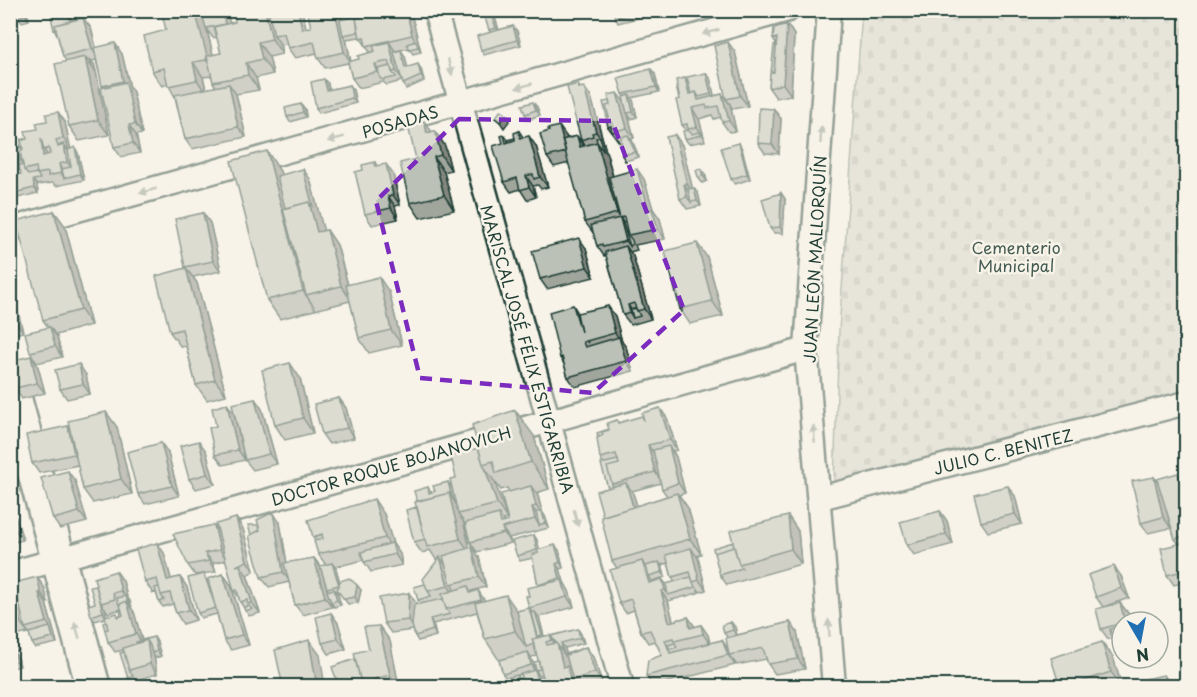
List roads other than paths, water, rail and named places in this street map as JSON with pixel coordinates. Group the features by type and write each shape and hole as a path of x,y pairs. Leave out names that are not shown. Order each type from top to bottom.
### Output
{"main road":[{"path":"10,382 93,687"}],"street":[{"name":"MARISCAL JOSÉ FÉLIX ESTIGARRIBIA","path":"435,10 459,105 622,687"},
{"name":"POSADAS","path":"10,229 459,105 788,10"},
{"name":"JUAN LEÓN MALLORQUÍN","path":"829,10 806,349 820,498 833,686"},
{"name":"DOCTOR ROQUE BOJANOVICH","path":"10,573 806,349"},
{"name":"JULIO C. BENITEZ","path":"820,498 1186,403"}],"park label":[{"name":"Cementerio Municipal","path":"1016,256"}]}
